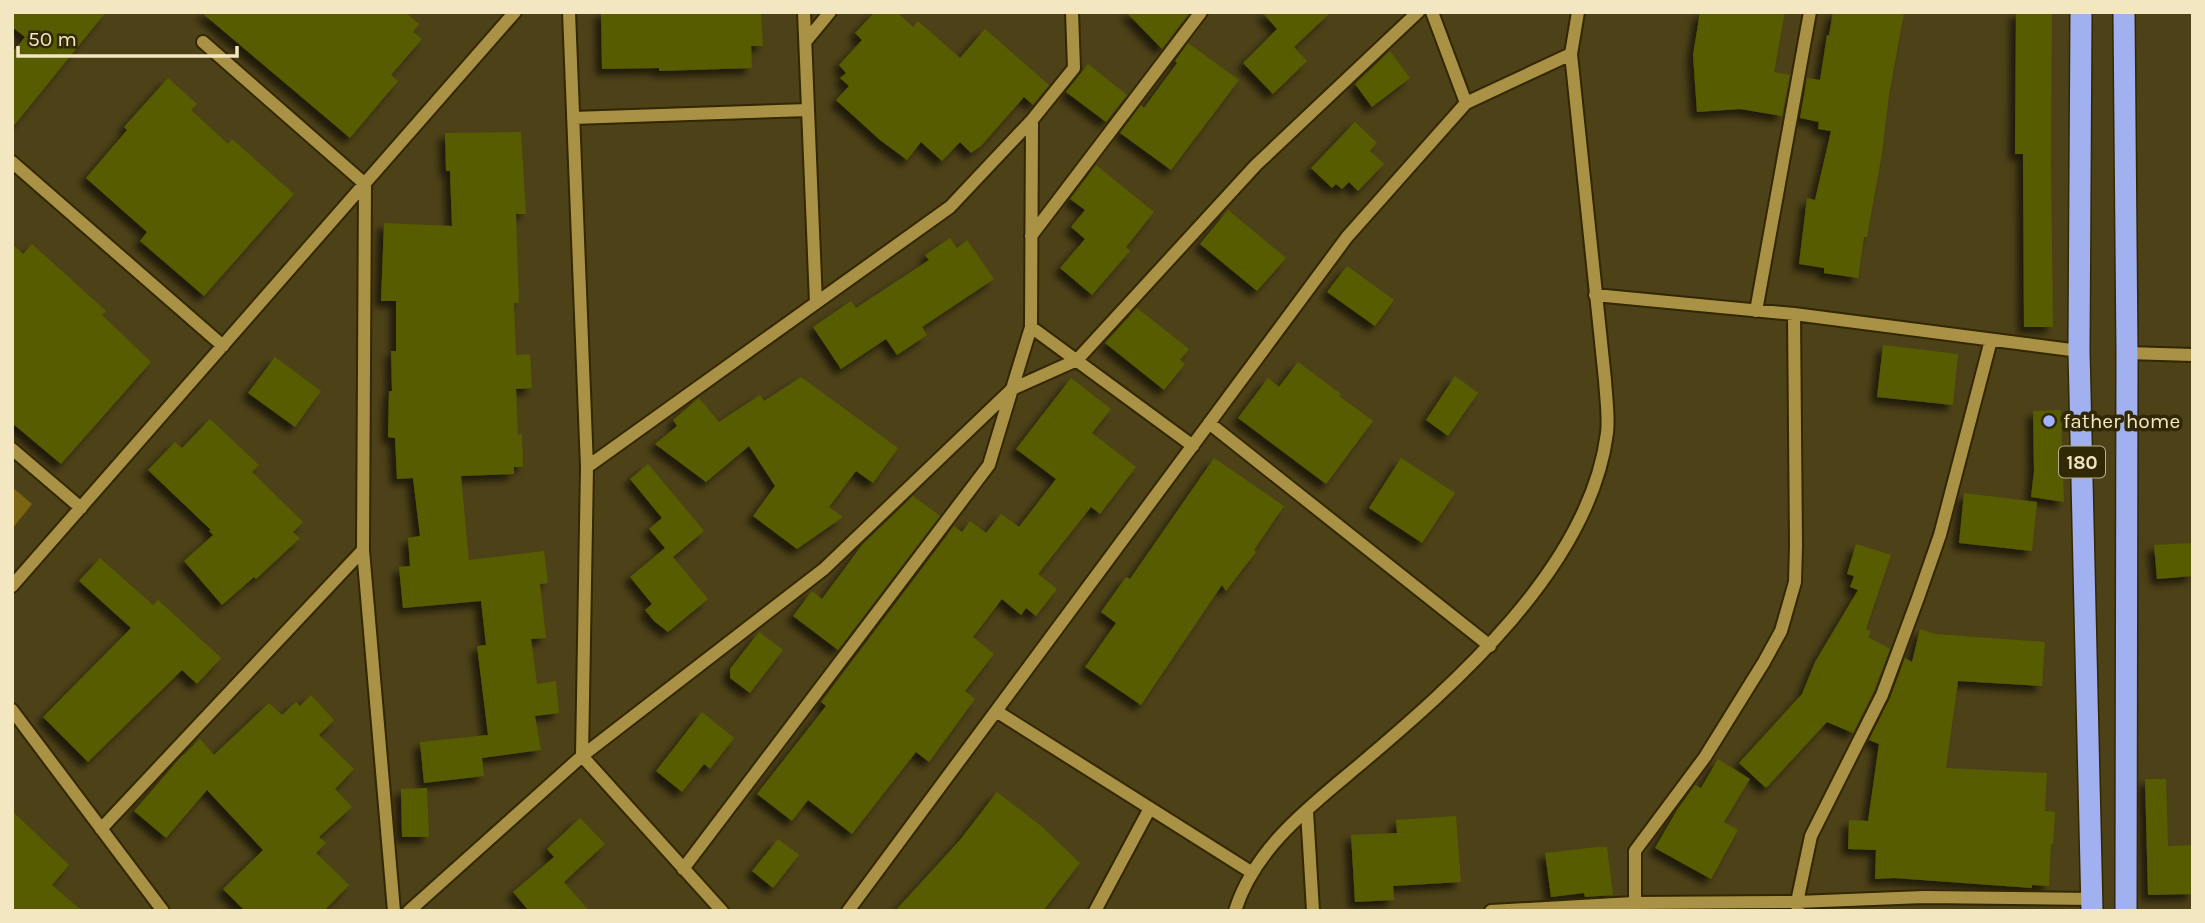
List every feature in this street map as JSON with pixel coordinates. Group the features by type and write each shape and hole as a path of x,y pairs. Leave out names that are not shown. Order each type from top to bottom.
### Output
{"highway":[{"name":"180","path":"2081,12 2079,351 2093,905"},
{"name":"180","path":"2124,12 2127,353 2126,911"}],"street":[{"path":"569,12 587,467 582,756 722,911"},
{"path":"804,12 816,303"},
{"path":"806,41 830,12"},
{"path":"587,467 950,207 1032,120 1074,68 1072,12"},
{"path":"1031,236 1201,12"},
{"path":"409,911 582,756 824,569 1012,389 1077,360 1256,165 1418,12"},
{"path":"1432,12 1466,103"},
{"path":"1235,911 1251,872 1264,855 1307,811 1440,695 1490,646 1566,544 1593,488 1607,433 1605,380 1571,54 1578,12"},
{"path":"1756,311 1810,12"},
{"path":"12,586 511,14"},
{"path":"203,42 365,184 363,550 394,911"},
{"path":"848,911 1347,237 1466,103 1571,54"},
{"path":"573,118 808,110"},
{"path":"684,869 989,465 1031,327 1032,120"},
{"path":"12,162 223,346"},
{"path":"1595,295 1794,314 2079,351"},
{"path":"1634,907 1634,851 1704,757 1764,662 1781,631 1789,607 1795,582 1797,545 1794,314"},
{"path":"1031,327 1193,446"},
{"path":"1798,906 1811,836 1882,695 1940,535 1991,340"},
{"path":"2127,353 2193,355"},
{"path":"1209,424 1490,646"},
{"path":"12,449 81,508"},
{"path":"101,829 363,550"},
{"path":"12,710 101,829 155,907"},
{"path":"996,711 1251,872"},
{"path":"1095,911 1150,808"},
{"path":"1307,811 1313,911"},
{"path":"1491,911 1798,906 1924,897 2093,905"}],"shaded area":[{"path":"12,487 32,504 12,529"}],"building":[{"path":"12,12 106,12 12,128 12,53 25,37 12,27"},
{"path":"201,12 405,12 419,24 413,32 422,39 391,75 398,81 350,138"},
{"path":"601,12 761,12 763,46 751,46 752,68 659,71 659,68 602,69"},
{"path":"875,12 897,12 913,27 918,21 960,58 985,29 1049,85 1033,105 1024,97 981,146 971,153 960,142 942,161 921,142 907,160 880,140 836,100 849,86 840,78 846,73 839,65 862,40 855,33"},
{"path":"1126,12 1190,12 1162,49"},
{"path":"1262,12 1331,12 1294,47 1307,61 1273,94 1243,63 1277,29"},
{"path":"1700,12 1785,12 1774,72 1790,75 1782,116 1740,109 1697,112 1693,55"},
{"path":"1833,12 1904,12 1882,153 1858,278 1824,273 1824,268 1799,264 1807,198 1815,200 1831,131 1818,129 1819,122 1800,118 1807,78 1820,80"},
{"path":"2016,12 2052,12 2053,327 2024,327 2023,154 2015,154"},
{"path":"1188,43 1239,80 1171,170 1120,133 1141,105 1144,108 1177,63 1175,61"},
{"path":"1390,51 1410,78 1372,107 1355,84"},
{"path":"1088,64 1127,95 1106,122 1066,92"},
{"path":"168,78 197,104 191,110 228,144 232,139 294,194 204,296 140,241 147,232 86,178 127,130 124,127"},
{"path":"1355,122 1377,143 1370,151 1384,164 1358,191 1349,182 1342,189 1336,184 1332,188 1311,168"},
{"path":"521,132 526,214 516,214 519,303 514,303 516,355 530,354 532,388 516,389 518,435 522,434 523,467 514,467 514,474 461,476 469,560 544,551 548,583 540,584 546,638 531,639 537,684 556,681 559,713 535,716 541,750 482,758 484,776 424,783 420,742 488,735 477,646 486,645 481,601 403,608 399,567 410,566 408,538 420,536 413,478 397,479 395,438 388,437 389,391 392,391 391,351 396,351 396,301 381,301 384,223 452,226 450,171 446,171 445,133"},
{"path":"1096,165 1154,212 1126,247 1130,251 1092,295 1060,268 1085,239 1071,227 1085,210 1070,199"},
{"path":"1228,210 1286,258 1257,291 1200,244"},
{"path":"950,238 957,248 967,240 994,279 922,327 927,335 897,355 886,339 841,369 813,327 851,301 856,308 929,260 925,255"},
{"path":"12,244 23,254 32,244 106,311 102,315 151,362 61,464 12,423"},
{"path":"1347,266 1394,300 1375,326 1327,292"},
{"path":"1137,308 1189,349 1180,360 1185,364 1164,390 1105,343"},
{"path":"1883,345 1958,354 1953,405 1877,397"},
{"path":"275,357 321,391 295,427 248,393"},
{"path":"1298,362 1373,421 1326,484 1238,418 1268,378 1279,387"},
{"path":"1455,376 1478,393 1448,436 1426,420"},
{"path":"801,377 898,448 873,483 856,471 829,507 843,517 797,549 753,516 775,486 749,446 706,482 655,444 677,426 673,420 699,398 719,422 760,395 764,401"},
{"path":"1071,378 1111,409 1092,433 1136,467 1100,514 1091,507 1038,574 1057,589 1036,616 1026,608 1021,615 1002,599 973,637 994,654 965,691 975,699 929,762 916,752 852,834 808,800 792,821 757,794 826,706 821,702 954,526 962,532 970,521 986,533 1001,514 1019,527 1056,479 1016,449"},
{"path":"2061,410 2064,502 2031,497 2034,471 2033,411"},
{"path":"210,419 259,465 252,472 303,522 293,532 300,538 256,579 254,577 222,605 184,561 213,535 209,531 211,530 148,470 175,442 182,448"},
{"path":"1214,458 1284,506 1254,550 1256,552 1226,591 1222,585 1141,705 1085,667 1116,623 1101,612 1126,577 1130,579"},
{"path":"1401,458 1455,493 1422,543 1369,508"},
{"path":"648,464 704,531 673,557 708,599 668,632 645,610 652,604 630,577 665,548 649,529 662,518 630,479"},
{"path":"1964,493 2037,502 2032,551 1959,543"},
{"path":"913,496 940,516 838,650 793,616 812,591 822,599 862,545"},
{"path":"2193,543 2193,576 2157,579 2154,545"},
{"path":"1856,544 1891,555 1866,629 1871,632 1868,637 1890,649 1874,691 1853,733 1827,722 1766,788 1739,763 1802,694 1815,662 1858,590 1850,587 1854,576 1847,574"},
{"path":"100,558 153,605 158,600 221,658 197,684 182,670 88,762 43,717 131,628 79,581"},
{"path":"1920,629 1935,634 2045,642 2042,686 1958,681 1946,768 2047,773 2045,811 2055,812 2049,886 2032,885 2032,888 1875,879 1876,850 1848,849 1849,820 1868,821 1879,744 1869,740 1890,698 1905,658 1912,662"},
{"path":"759,632 783,650 750,693 730,678 730,669"},
{"path":"311,695 334,720 319,735 354,769 335,789 352,807 319,837 326,843 316,853 349,885 324,911 245,911 223,889 263,850 207,790 166,838 134,811 200,739 214,755 269,703 282,715 296,702 300,706"},
{"path":"702,712 734,738 710,769 704,764 682,792 656,771"},
{"path":"1718,759 1750,779 1724,822 1738,830 1711,879 1655,848 1677,810 1695,785 1701,788"},
{"path":"2145,779 2166,779 2168,846 2193,845 2193,894 2148,895"},
{"path":"427,788 429,837 402,837 401,789"},
{"path":"997,792 1041,826 1080,863 1043,911 895,911 960,840"},
{"path":"12,811 69,865 52,885 82,911 12,911"},
{"path":"1456,816 1461,882 1393,886 1394,900 1355,902 1351,835 1397,833 1396,820"},
{"path":"580,818 605,844 564,882 589,911 529,911 513,892 554,857 547,849"},
{"path":"778,839 799,855 773,888 752,871"},
{"path":"1607,847 1613,895 1585,897 1584,893 1551,897 1545,853"}],"place":[{"name":"father home","path":"2049,421"}]}
